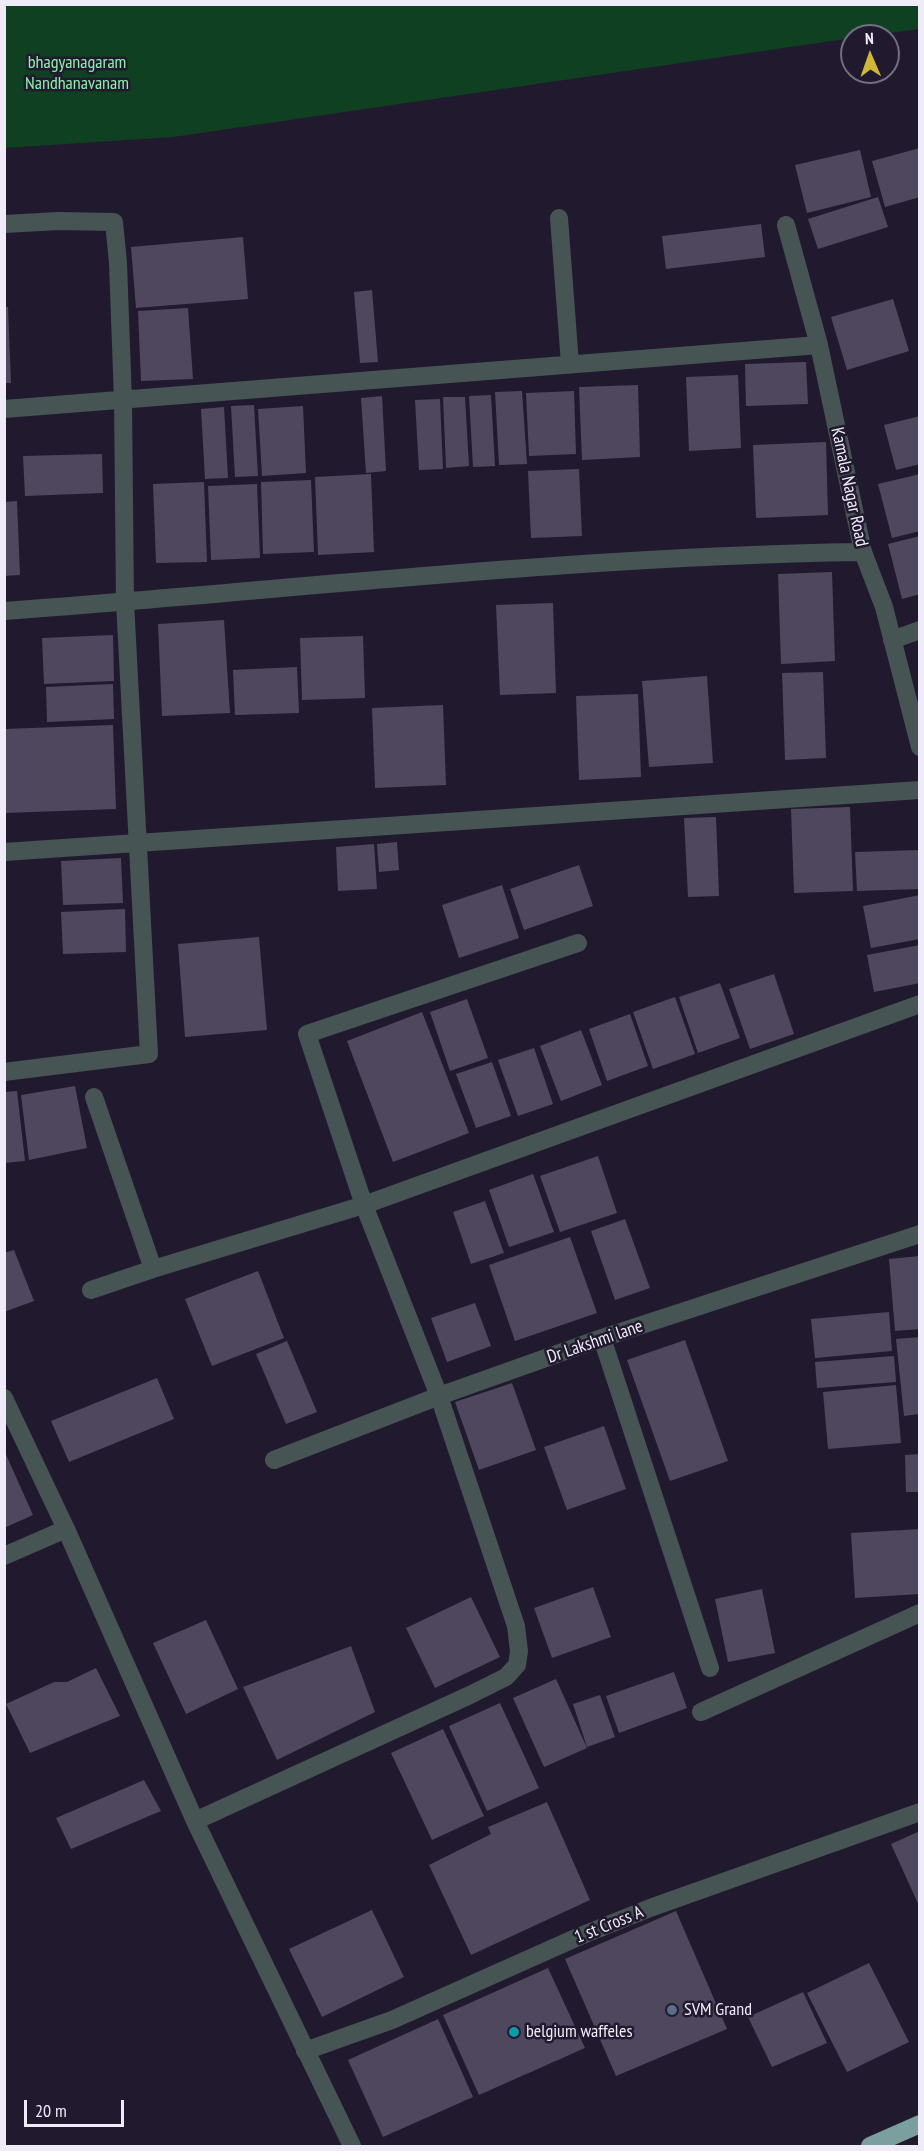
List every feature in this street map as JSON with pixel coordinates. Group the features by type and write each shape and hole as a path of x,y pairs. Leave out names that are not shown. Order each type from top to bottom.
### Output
{"highway":[{"path":"870,2146 920,2124"}],"street":[{"path":"559,218 570,364"},
{"path":"4,224 59,221 114,222 118,263 123,400 125,602 149,1054 4,1072"},
{"name":"Kamala Nagar Road","path":"786,225 819,345 863,552 876,582 920,747"},
{"path":"4,409 819,345"},
{"path":"4,611 588,562 759,553 863,552"},
{"path":"892,640 920,630"},
{"path":"4,852 920,790"},
{"path":"195,1821 470,1695 506,1677 517,1665 519,1651 516,1626 439,1396 364,1205 307,1034 578,943"},
{"path":"91,1290 364,1205 920,1004"},
{"path":"94,1097 153,1269"},
{"name":"Dr Lakshmi lane","path":"274,1460 439,1396 602,1338 920,1234"},
{"path":"602,1338 710,1668"},
{"path":"4,1398 66,1529 195,1821 352,2146"},
{"path":"4,1557 66,1529"},
{"path":"701,1712 920,1613"},
{"name":"1 st Cross A","path":"305,2051 392,2020 578,1936 650,1908 920,1812"}],"green space":[{"name":"bhagyanagaram Nandhanavanam","path":"5,4 919,4 920,29 900,32 900,24 840,24 840,40 173,137 5,148"}],"building":[{"path":"920,148 920,197 885,207 872,161"},
{"path":"860,150 871,197 807,213 795,165"},
{"path":"878,197 888,227 818,249 808,219"},
{"path":"761,224 765,257 666,269 662,236"},
{"path":"243,237 248,299 136,308 131,247"},
{"path":"372,290 378,362 360,363 354,292"},
{"path":"893,299 909,351 847,370 831,317"},
{"path":"5,307 8,307 11,383 5,383"},
{"path":"188,308 193,379 141,381 138,311"},
{"path":"806,362 808,404 746,406 745,364"},
{"path":"738,375 741,448 689,451 686,377"},
{"path":"638,385 640,457 582,460 579,387"},
{"path":"522,391 527,464 499,465 495,392"},
{"path":"574,391 576,454 529,456 526,393"},
{"path":"491,395 495,466 473,467 469,396"},
{"path":"382,396 386,471 366,473 361,398"},
{"path":"443,397 465,397 469,466 446,468"},
{"path":"440,399 443,469 419,470 415,400"},
{"path":"254,405 258,476 235,477 231,406"},
{"path":"303,406 306,473 262,476 258,409"},
{"path":"224,407 228,478 205,479 201,409"},
{"path":"920,416 920,464 896,470 884,425"},
{"path":"826,442 828,515 756,518 753,445"},
{"path":"102,454 103,493 25,496 23,456"},
{"path":"579,469 582,536 531,538 528,471"},
{"path":"371,474 374,552 318,555 315,477"},
{"path":"920,474 920,531 892,538 878,484"},
{"path":"311,480 314,552 263,554 261,482"},
{"path":"204,482 207,562 156,563 153,484"},
{"path":"257,484 260,558 211,560 208,486"},
{"path":"17,501 20,575 4,576 4,502"},
{"path":"920,536 920,594 902,599 888,544"},
{"path":"832,572 835,661 781,664 778,574"},
{"path":"553,603 556,693 500,695 496,605"},
{"path":"224,620 230,713 162,716 158,624"},
{"path":"113,635 114,681 44,684 42,638"},
{"path":"363,636 365,698 302,700 300,638"},
{"path":"297,667 299,713 235,715 233,670"},
{"path":"823,672 826,758 785,760 782,673"},
{"path":"707,676 713,763 649,767 642,681"},
{"path":"113,684 114,719 47,722 46,687"},
{"path":"638,694 641,777 579,780 576,696"},
{"path":"443,705 446,785 375,788 372,708"},
{"path":"113,725 116,809 4,813 4,729"},
{"path":"850,807 853,891 794,893 791,809"},
{"path":"716,817 719,896 688,897 684,818"},
{"path":"397,842 399,870 379,872 377,844"},
{"path":"374,844 377,889 338,891 336,847"},
{"path":"920,850 920,889 857,891 855,852"},
{"path":"121,858 123,903 63,905 61,861"},
{"path":"579,865 593,906 524,930 510,889"},
{"path":"502,885 519,938 459,958 442,905"},
{"path":"920,895 920,939 871,948 863,906"},
{"path":"125,909 126,952 63,954 61,912"},
{"path":"259,937 267,1030 185,1037 178,944"},
{"path":"920,945 920,983 874,992 867,955"},
{"path":"774,974 794,1034 750,1049 729,989"},
{"path":"720,983 740,1038 698,1053 679,997"},
{"path":"675,997 695,1054 653,1069 633,1012"},
{"path":"467,999 488,1058 450,1071 430,1012"},
{"path":"422,1012 469,1133 393,1162 347,1041"},
{"path":"630,1014 648,1066 607,1081 589,1029"},
{"path":"581,1030 602,1085 561,1101 540,1046"},
{"path":"534,1048 553,1104 518,1116 498,1060"},
{"path":"492,1062 511,1116 476,1128 456,1074"},
{"path":"75,1086 87,1148 29,1160 21,1095"},
{"path":"17,1091 25,1161 4,1163 4,1092"},
{"path":"598,1156 617,1213 560,1232 540,1176"},
{"path":"533,1174 554,1232 509,1247 489,1190"},
{"path":"485,1201 504,1253 471,1264 453,1212"},
{"path":"625,1219 650,1288 615,1300 591,1231"},
{"path":"570,1237 597,1313 515,1341 489,1265"},
{"path":"14,1250 34,1301 4,1312 4,1253"},
{"path":"920,1256 920,1329 895,1331 889,1259"},
{"path":"258,1271 284,1338 212,1366 185,1299"},
{"path":"475,1303 491,1346 447,1362 431,1318"},
{"path":"889,1312 892,1351 815,1358 811,1319"},
{"path":"920,1337 920,1414 904,1416 896,1339"},
{"path":"685,1340 728,1461 670,1481 627,1360"},
{"path":"287,1341 317,1412 286,1424 256,1354"},
{"path":"894,1356 896,1382 817,1388 815,1362"},
{"path":"157,1378 174,1419 69,1462 51,1421"},
{"path":"512,1383 536,1450 479,1470 455,1402"},
{"path":"896,1385 901,1443 828,1449 823,1392"},
{"path":"604,1426 626,1489 567,1510 544,1447"},
{"path":"4,1450 33,1515 4,1528"},
{"path":"920,1454 920,1492 906,1492 905,1455"},
{"path":"920,1529 920,1594 855,1598 851,1533"},
{"path":"593,1587 611,1637 552,1658 534,1608"},
{"path":"762,1589 775,1653 728,1662 715,1599"},
{"path":"471,1597 500,1657 435,1688 406,1628"},
{"path":"206,1620 238,1689 186,1714 153,1643"},
{"path":"351,1646 375,1712 277,1760 243,1687"},
{"path":"96,1668 120,1716 30,1753 6,1704 54,1682 67,1682"},
{"path":"674,1672 687,1708 619,1733 606,1696"},
{"path":"556,1679 587,1748 544,1767 513,1698"},
{"path":"600,1695 615,1737 587,1747 573,1704"},
{"path":"500,1703 539,1788 487,1811 449,1726"},
{"path":"443,1729 484,1816 432,1840 391,1753"},
{"path":"144,1780 161,1811 71,1849 56,1818"},
{"path":"547,1802 590,1900 471,1955 429,1865 491,1834 488,1827"},
{"path":"920,1831 920,1908 891,1844"},
{"path":"372,1910 404,1977 322,2017 289,1949"},
{"path":"676,1911 727,2029 616,2076 565,1959"},
{"path":"869,1963 909,2042 847,2072 807,1993"},
{"name":"belgium waffeles","path":"548,1968 585,2048 479,2095 443,2015"},
{"path":"803,1992 827,2043 772,2067 748,2017"},
{"path":"438,2019 473,2097 383,2137 348,2060"}],"place":[{"name":"SVM Grand","path":"672,2010"},
{"name":"belgium waffeles","path":"514,2032"}]}
